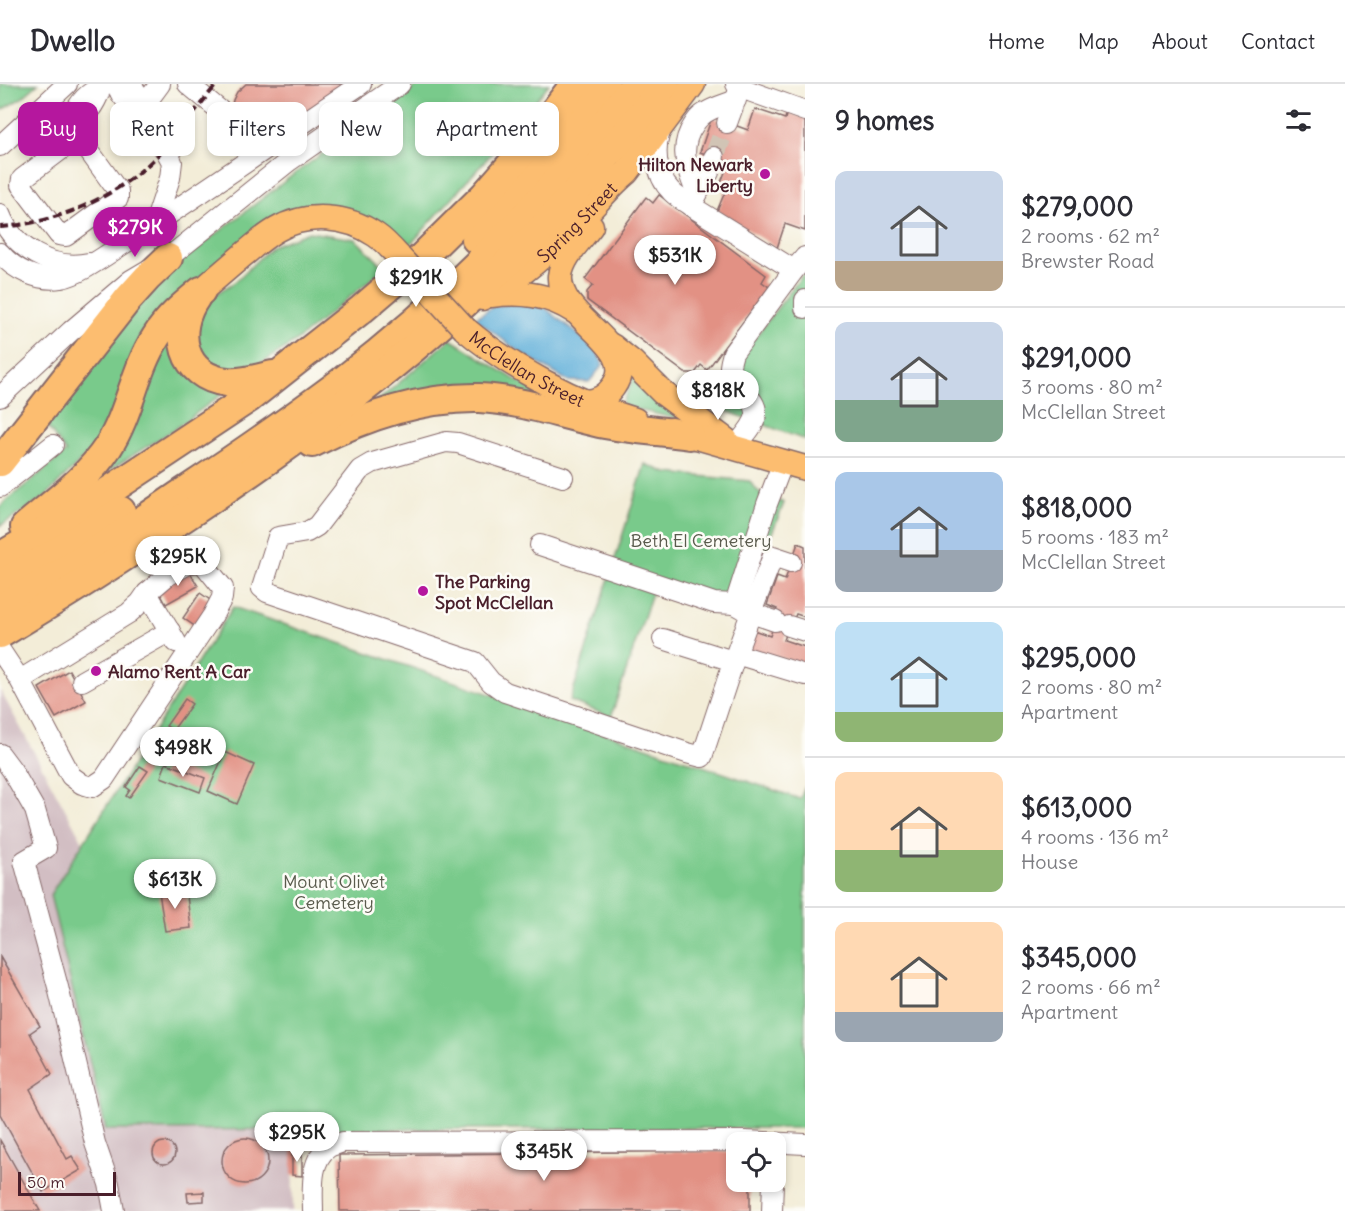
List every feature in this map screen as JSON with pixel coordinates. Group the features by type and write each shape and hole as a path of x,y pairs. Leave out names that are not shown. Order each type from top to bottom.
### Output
{"highway":[{"path":"0,557 91,503 249,398 362,309 451,230 516,160 575,84"},
{"path":"0,585 62,549 192,464 282,401 364,339 453,261 504,210 550,156 605,84"},
{"path":"0,608 64,571 243,453 302,412 377,353 449,291 517,225 566,171 635,84"},
{"path":"0,634 80,585 238,481 355,396 400,360 470,311 498,273 548,222 616,144 664,84"},
{"path":"0,462 128,299 168,258"},
{"path":"201,291 190,309 183,329 183,341 187,354 195,366 212,378 231,383 280,374"},
{"path":"0,547 67,492 97,462 122,420 144,359 155,338 175,313 201,291"},
{"path":"238,481 347,427 393,411 439,401 477,398 505,400 614,425 690,435"}],"main road":[{"name":"Spring Street","path":"470,311 541,256 581,219 627,172 693,84"},
{"path":"586,402 600,399 613,388 619,373 620,362 602,339 574,311 565,298 560,277 564,262 619,189 627,172"},
{"name":"McClellan Street","path":"201,291 268,235 286,225 308,219 328,218 357,225 382,240 399,257 470,311 496,354 536,378 586,402 625,417 794,465"},
{"path":"470,311 514,293 534,294 552,299 574,311"},
{"path":"602,339 632,362 663,393 735,447"}],"street":[{"path":"0,164 2,143 67,84"},
{"path":"130,84 145,102"},
{"path":"147,102 160,84"},
{"path":"188,84 210,102"},
{"path":"1,255 23,271 42,278 71,276 155,223 361,84"},
{"path":"0,397 71,331 131,280 168,258 289,161 400,84"},
{"path":"83,102 90,94 107,85 121,94 172,162"},
{"path":"694,200 686,165 686,143 689,134 694,124 707,111 744,89"},
{"path":"744,89 805,111"},
{"path":"727,123 744,89"},
{"path":"664,124 657,143 657,161 669,197 694,200 799,264 733,353 730,369 737,386 754,403 756,414 754,422 735,447"},
{"path":"74,131 118,191 118,198 66,236 59,235 21,185 22,179 74,131"},
{"path":"155,223 170,178 172,156"},
{"path":"694,200 714,157"},
{"path":"0,214 14,236 39,256 68,264 95,262"},
{"path":"805,300 805,308"},
{"path":"0,380 44,345 71,331"},
{"path":"563,477 458,443 446,442 372,464 360,470 317,526 307,532 278,537 262,588 267,592 475,662 491,682 506,692 702,757 734,658 767,504 794,465"},
{"path":"0,487 53,445"},
{"path":"540,545 790,626"},
{"path":"743,609 782,559"},
{"path":"0,650 20,681 71,776 92,788 104,779 213,615 222,598 223,588 202,562 190,563 167,576 129,613 20,681"},
{"path":"147,593 185,656"},
{"path":"82,681 170,631"},
{"path":"663,639 805,675"},
{"path":"0,754 35,810 46,848 24,861 58,987 95,1143 109,1184 114,1211"},
{"path":"313,1211 314,1178 318,1161 330,1146 343,1142 726,1141"},
{"path":"786,1143 805,1144"},
{"path":"772,1211 773,1192"}],"shaded area":[{"path":"0,690 83,842 50,895 106,1130 292,1129 293,1211 0,1211"}],"green space":[{"path":"0,84 38,84 22,98 0,111"},
{"path":"419,84 549,84 535,102 415,102 415,156 489,156 410,245 371,222 326,205 277,215 187,289 111,430 43,499 0,526 0,506 66,452 44,422 118,329 175,266 319,156 403,156 403,102 394,102"},
{"path":"309,232 355,239 385,268 295,342 248,372 223,372 201,357 191,334 201,303 235,282 272,246"},
{"path":"805,272 805,440 705,403"},
{"path":"172,330 222,394 175,429 97,478"},
{"path":"450,339 545,398 372,406"},
{"path":"634,377 687,421 621,406"},
{"name":"Beth El Cemetery","path":"645,464 667,473 750,481 760,493 784,503 745,600 723,614 653,590 611,717 570,701"},
{"name":"Mount Olivet Cemetery","path":"233,607 800,799 805,787 805,1128 106,1130 50,895"}],"water":[{"path":"517,303 544,307 596,349 603,365 589,382 568,381 519,352 475,318 494,306"}],"building":[{"path":"246,84 351,84 319,102 307,112 307,102 233,102 237,92"},
{"name":"Hilton Newark Liberty","path":"755,109 785,119 787,112 805,118 805,231 785,224 777,248 717,211 725,192 720,185 729,162 700,152 712,117 748,130"},
{"path":"659,195 766,275 762,282 769,287 707,370 701,365 695,373 685,373 587,300 587,292 593,285 585,279 646,197 653,203"},
{"path":"798,543 805,546 805,617 796,614 784,640 805,647 805,665 744,648 751,629 770,636 777,609 767,605 777,577 785,580"},
{"path":"189,571 198,586 166,604 158,589"},
{"path":"200,593 213,602 196,627 183,618"},
{"path":"69,670 86,701 56,718 39,688"},
{"path":"185,699 192,704 173,730 166,726"},
{"path":"184,737 216,748 211,761 179,750"},
{"path":"225,752 254,765 237,804 208,791"},
{"path":"166,763 205,778 200,792 161,777"},
{"path":"140,766 148,771 129,798 126,796 130,790 126,787"},
{"path":"186,888 191,928 165,931 159,892"},
{"path":"0,957 40,1026 30,1033 52,1074 30,1089 67,1159 72,1156 81,1170 43,1192 0,1114"},
{"path":"245,1138 254,1139 261,1145 267,1152 267,1170 261,1177 254,1183 245,1184 236,1183 229,1177 223,1170 222,1161 223,1152 229,1145 236,1139"},
{"path":"0,1140 40,1211 0,1211"},
{"path":"164,1142 174,1149 175,1153 168,1163 164,1164 154,1157 153,1153 160,1143"},
{"path":"292,1150 302,1150 302,1176 292,1175"},
{"path":"726,1151 726,1192 750,1192 750,1211 340,1211 339,1155"},
{"path":"204,1192 204,1201 188,1202 187,1193"}],"tunnel":[{"path":"714,157 727,123"}],"railway":[{"path":"0,227 21,225 63,214 121,186 154,159 217,84"}],"place":[{"name":"Hilton Newark Liberty","path":"765,174"},
{"name":"The Parking Spot McClellan","path":"423,591"},
{"name":"Alamo Rent A Car","path":"96,671"}]}
